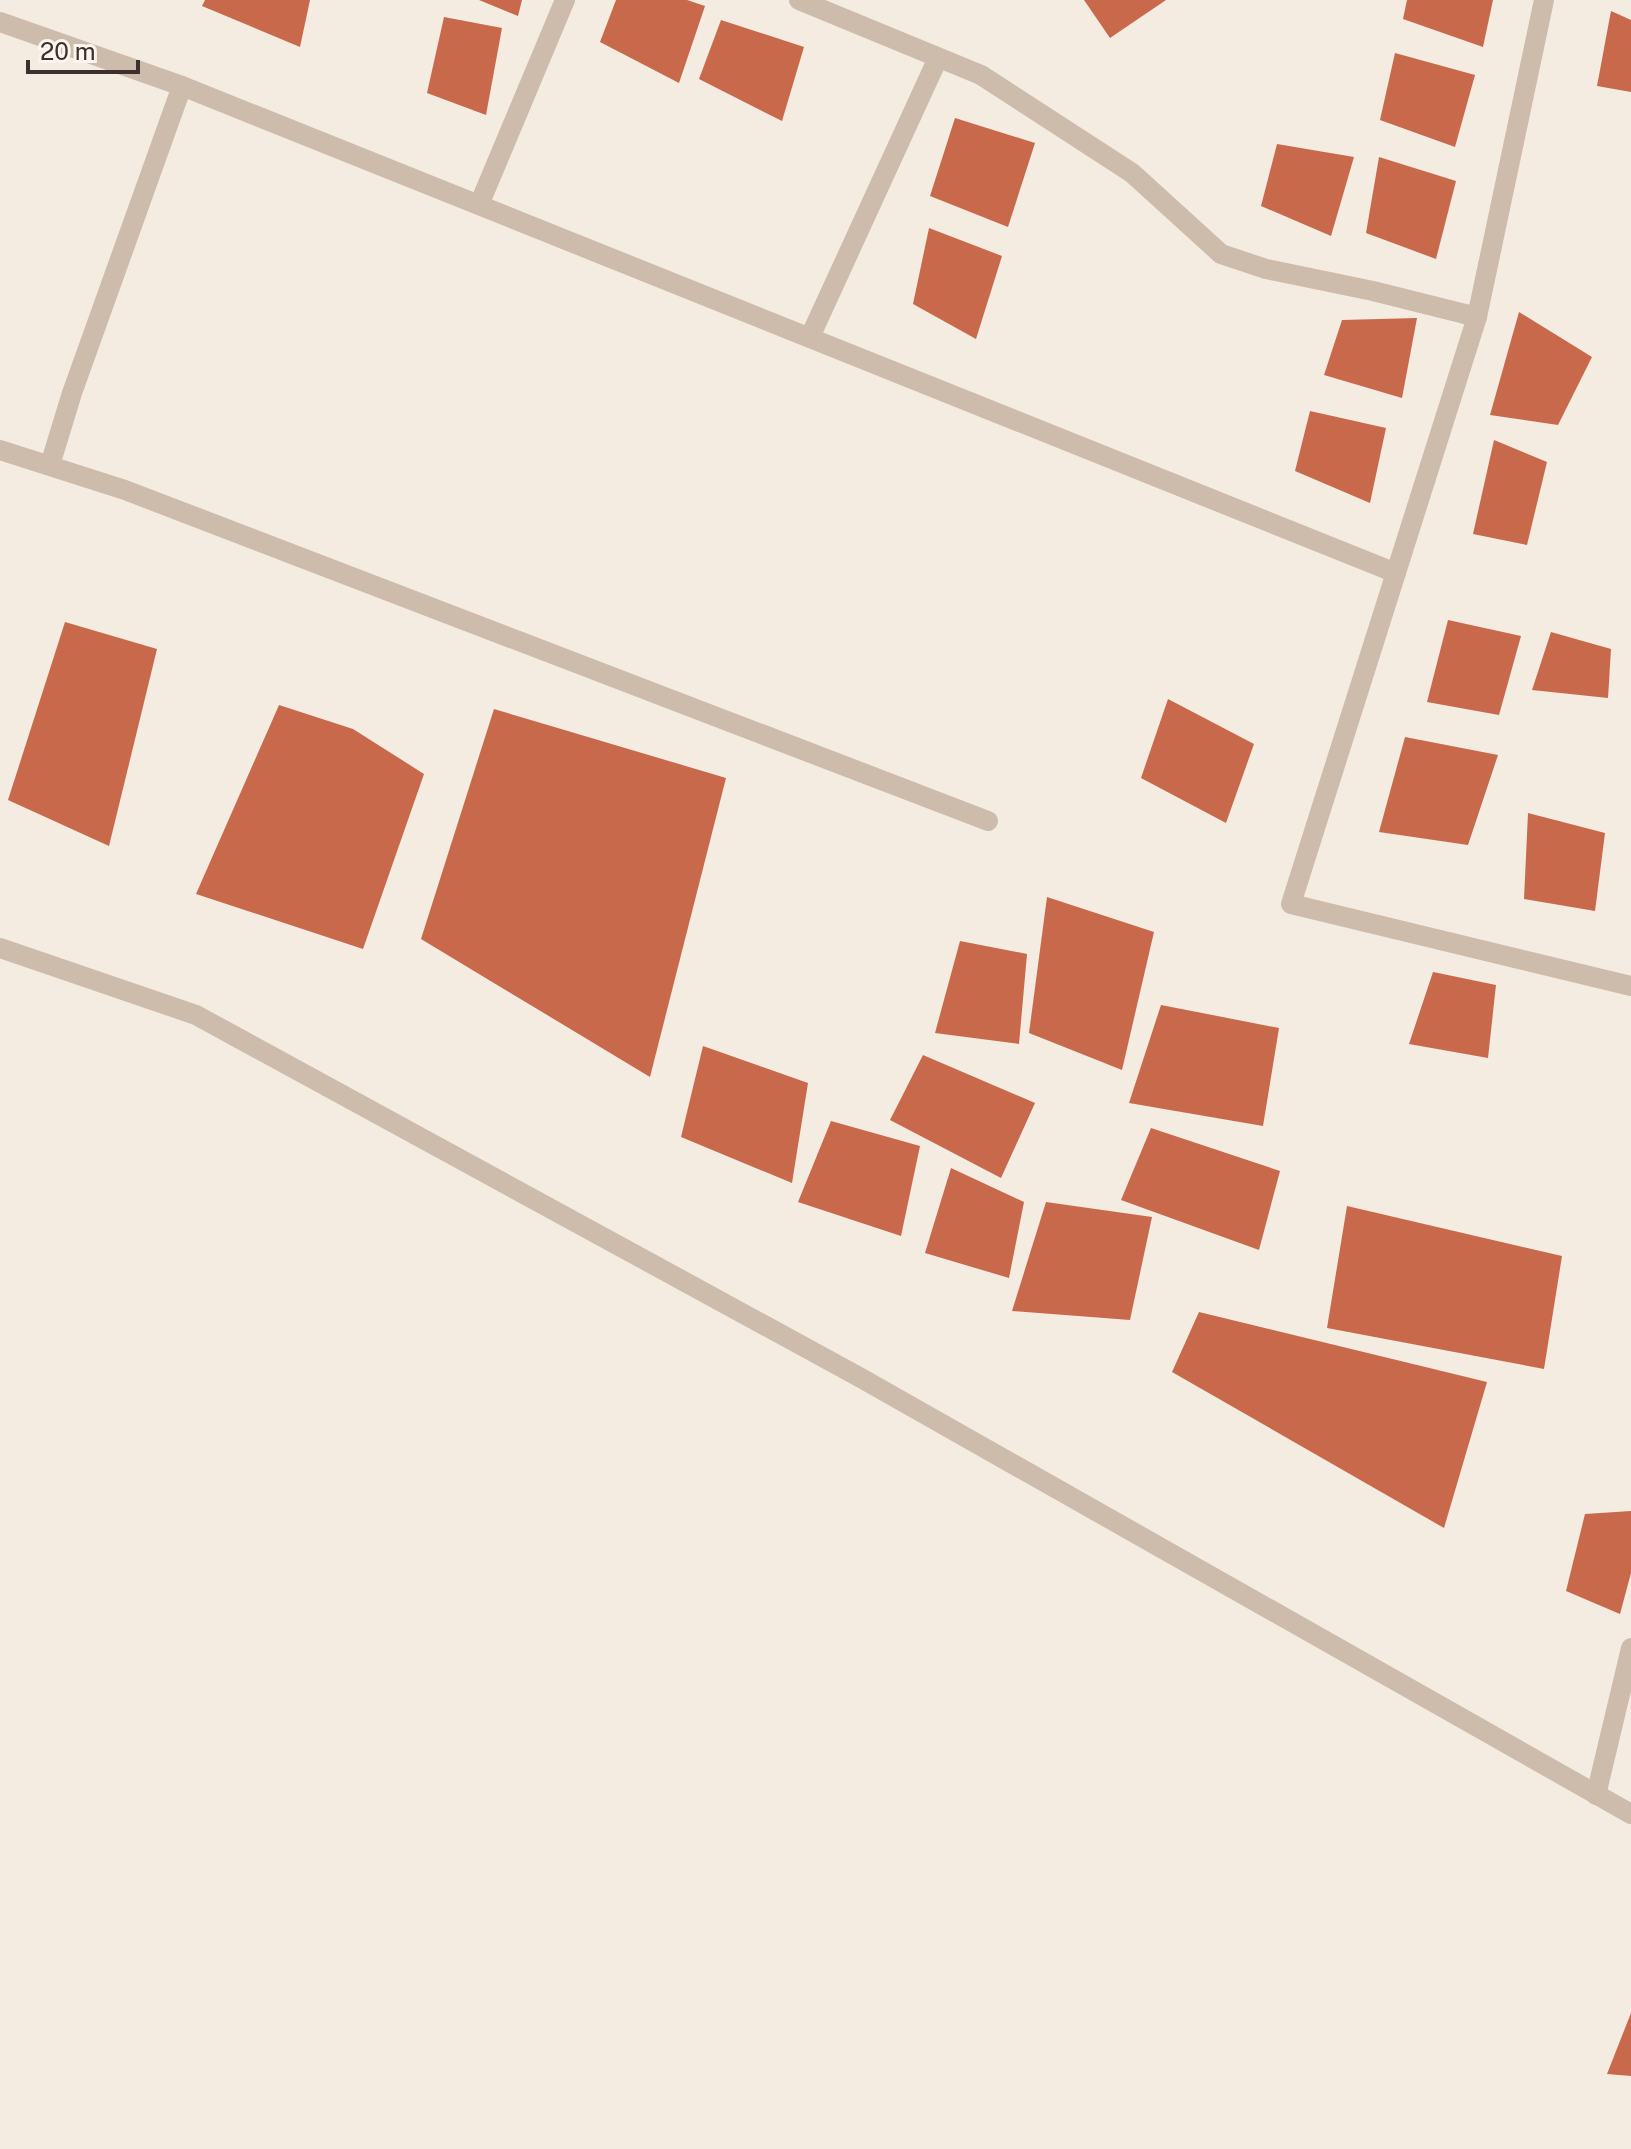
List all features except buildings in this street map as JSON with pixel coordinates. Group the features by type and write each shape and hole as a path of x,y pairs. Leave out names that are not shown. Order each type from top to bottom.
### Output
{"street":[{"path":"479,205 565,0"},
{"path":"799,0 981,75 1132,173 1221,254 1266,269 1477,317"},
{"path":"1544,0 1477,317 1291,904 1631,986"},
{"path":"0,22 182,86 1396,573"},
{"path":"810,337 938,58"},
{"path":"50,465 72,393 182,86"},
{"path":"0,450 140,495 988,821"},
{"path":"0,948 196,1015 861,1378 1631,1814"},
{"path":"1596,1795 1631,1648"}]}
